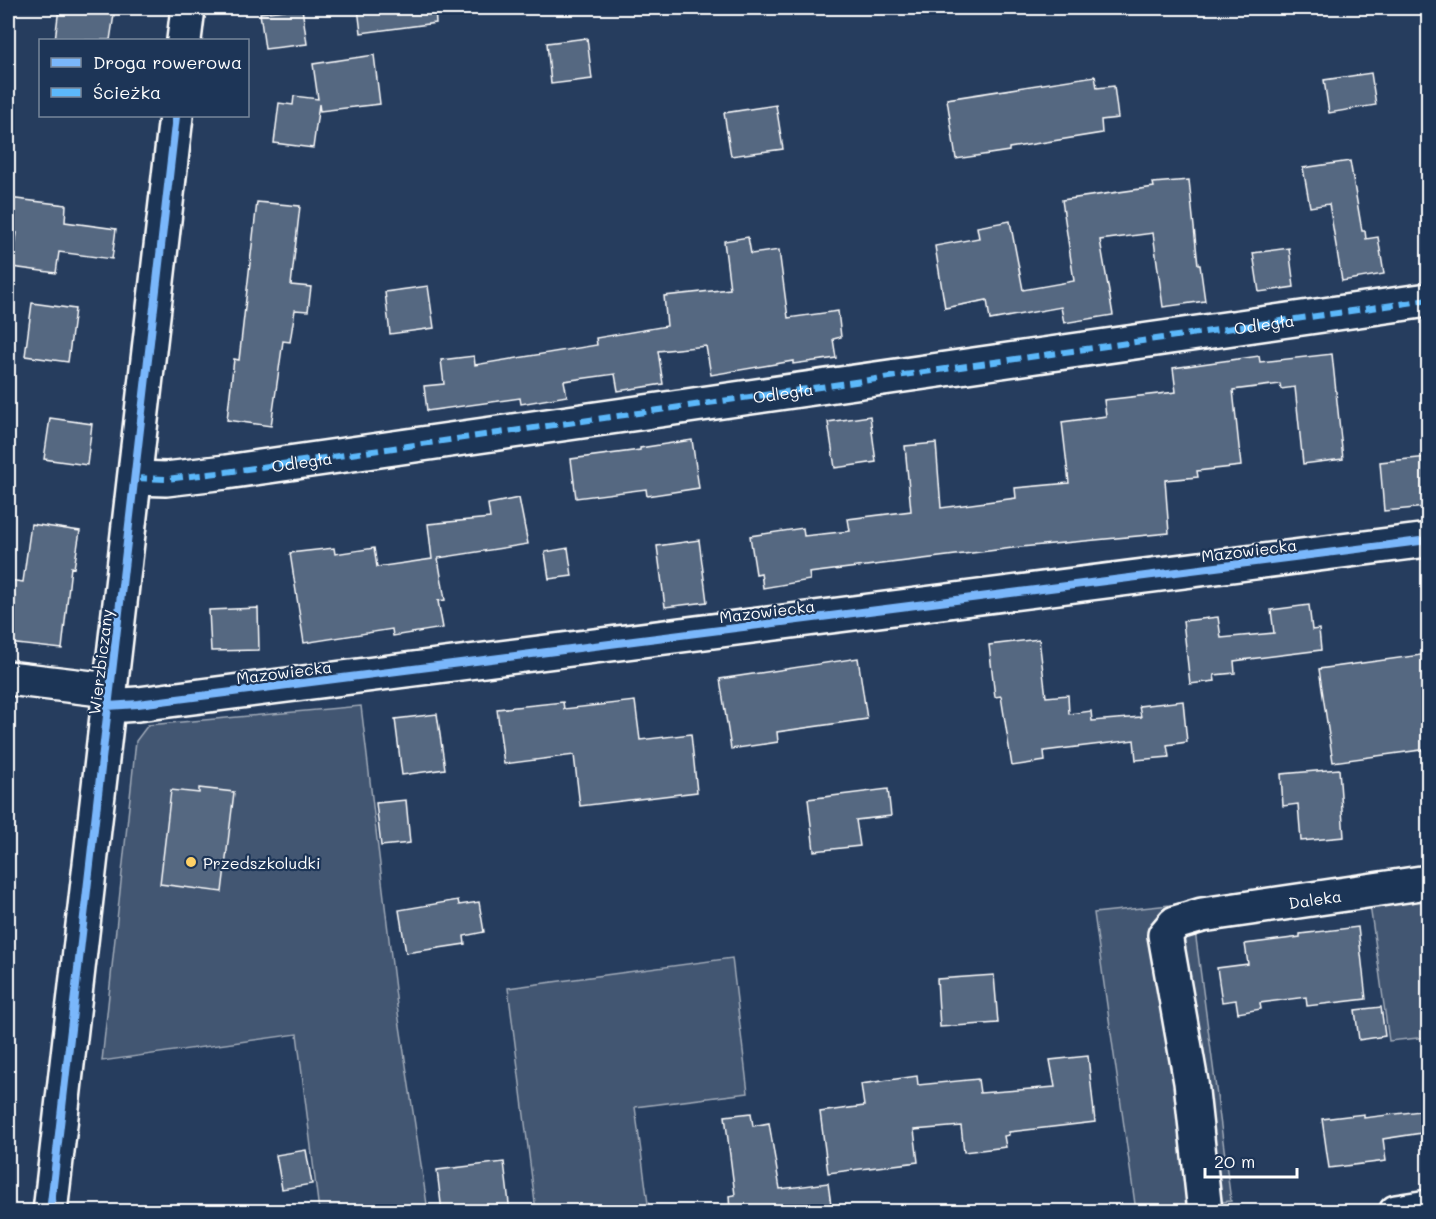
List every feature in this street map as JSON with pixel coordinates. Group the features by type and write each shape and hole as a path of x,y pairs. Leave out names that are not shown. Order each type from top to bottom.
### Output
{"street":[{"path":"184,39 188,8"},
{"name":"Wierzbiczany","path":"50,1212 176,117"},
{"name":"Odległa","path":"135,478 165,478 226,472 1428,300"},
{"name":"Mazowiecka","path":"8,678 138,704 1428,540"},
{"name":"Daleka","path":"1205,1212 1191,1082 1165,935 1174,923 1202,915 1428,882"},
{"path":"1396,1212 1428,1208"}],"shaded area":[{"path":"361,706 397,1006 428,1211 319,1211 297,1034 102,1061 136,741 148,725"},
{"path":"1428,896 1428,1037 1389,1041 1370,905"},
{"path":"1189,903 1195,931 1231,1201 1136,1211 1094,913"},
{"path":"732,958 748,1093 635,1107 649,1211 536,1211 508,988"}],"building":[{"path":"59,8 115,8 110,39 55,39"},
{"path":"302,8 307,44 265,49 260,13"},
{"path":"358,8 435,8 436,23 361,33"},
{"path":"587,38 592,79 551,84 547,43"},
{"path":"374,55 380,104 320,111 319,104 313,148 274,143 279,103 293,105 294,96 318,99 313,64"},
{"path":"1371,73 1376,105 1329,113 1324,80"},
{"path":"1095,76 1097,88 1114,86 1118,118 1101,120 1102,133 956,159 947,99"},
{"path":"776,105 783,149 731,156 724,113"},
{"path":"1350,161 1362,231 1365,231 1366,239 1378,237 1384,274 1342,281 1329,204 1310,207 1303,168"},
{"path":"1189,180 1198,265 1200,265 1205,301 1163,307 1153,233 1100,240 1113,315 1064,323 1061,307 990,320 987,300 945,308 935,246 979,238 977,227 1010,221 1023,290 1074,281 1062,200 1154,187 1153,183"},
{"path":"8,198 66,205 65,222 116,229 112,259 59,252 56,273 12,267 17,233 8,232"},
{"path":"257,202 300,206 291,285 311,287 308,311 295,310 290,342 283,341 271,426 227,420 234,359 239,360"},
{"path":"748,237 751,254 779,250 788,318 838,311 841,337 833,339 836,358 793,364 793,361 711,375 706,346 658,351 663,384 618,391 615,374 564,381 567,396 521,404 520,398 427,411 424,386 444,384 441,360 474,356 475,365 597,345 596,338 667,326 664,296 730,289 724,241"},
{"path":"1289,248 1294,287 1259,292 1253,253"},
{"path":"428,286 434,328 390,334 385,292"},
{"path":"32,303 75,309 68,362 25,356"},
{"path":"1332,354 1343,459 1303,464 1295,387 1281,389 1280,384 1233,390 1241,466 1197,471 1198,477 1165,480 1169,533 1021,547 809,573 810,580 763,588 761,573 756,574 750,536 803,528 804,536 850,531 848,519 911,511 905,446 936,443 941,508 1016,498 1015,488 1069,483 1062,422 1106,416 1104,400 1176,392 1173,368 1259,356 1260,362"},
{"path":"870,416 876,462 835,468 828,422"},
{"path":"50,418 92,424 87,465 44,459"},
{"path":"692,440 699,488 647,496 646,489 576,498 571,459 640,450 640,448"},
{"path":"1428,457 1426,507 1384,511 1380,462"},
{"path":"519,498 528,544 438,558 445,600 438,601 443,628 393,636 392,629 304,643 290,553 334,548 335,554 374,548 377,567 432,559 428,524 490,518 488,504"},
{"path":"31,524 80,531 74,568 71,567 62,649 8,643 8,580 23,582"},
{"path":"699,540 707,602 665,607 657,546"},
{"path":"568,548 572,576 549,579 545,552"},
{"path":"1309,605 1312,630 1319,629 1321,650 1234,661 1235,673 1214,675 1215,681 1190,684 1183,621 1218,617 1221,638 1274,633 1271,610"},
{"path":"258,608 259,650 211,651 209,610"},
{"path":"1039,639 1046,697 1068,695 1069,714 1091,711 1092,721 1141,717 1139,706 1183,701 1187,742 1167,745 1169,757 1136,760 1134,740 1044,751 1045,761 1012,766 1001,696 995,697 989,645"},
{"path":"1428,654 1428,749 1333,762 1319,669"},
{"path":"858,658 867,719 777,732 778,742 731,749 720,679"},
{"path":"635,701 640,740 691,734 697,792 580,806 574,755 504,764 497,709 563,702 564,709"},
{"path":"437,714 445,769 402,775 395,719"},
{"path":"1339,769 1344,837 1301,841 1298,804 1283,806 1281,774"},
{"path":"199,788 234,792 222,892 160,884 171,790 199,793"},
{"path":"888,789 891,816 856,820 860,846 814,851 808,799"},
{"path":"406,800 410,843 381,846 376,803"},
{"path":"458,900 459,905 479,902 484,932 464,936 465,944 406,953 399,910"},
{"path":"1358,927 1366,999 1307,1006 1306,997 1260,1003 1261,1009 1238,1013 1236,1000 1222,1002 1217,968 1248,964 1245,944"},
{"path":"994,975 998,1023 940,1027 937,979"},
{"path":"1381,1007 1385,1036 1359,1040 1355,1010"},
{"path":"1088,1056 1095,1122 1009,1132 1009,1135 1004,1136 1006,1147 964,1152 961,1126 914,1130 918,1162 828,1173 820,1112 864,1106 861,1084 917,1076 918,1085 978,1079 980,1093 1055,1087 1050,1060"},
{"path":"1428,1110 1428,1132 1383,1139 1386,1161 1329,1168 1322,1119 1364,1114 1364,1118"},
{"path":"751,1113 753,1126 769,1123 780,1189 828,1183 832,1212 730,1212 729,1196 735,1195 725,1116"},
{"path":"306,1150 312,1184 282,1189 276,1155"},
{"path":"504,1162 510,1212 442,1212 437,1170"}],"marked path":[{"path":"135,478 166,479 226,472 1428,300"}],"cycle path":[{"path":"50,1212 176,117"},
{"path":"108,706 1428,540"}],"place":[{"name":"Przedszkoludki","path":"191,862"}]}
